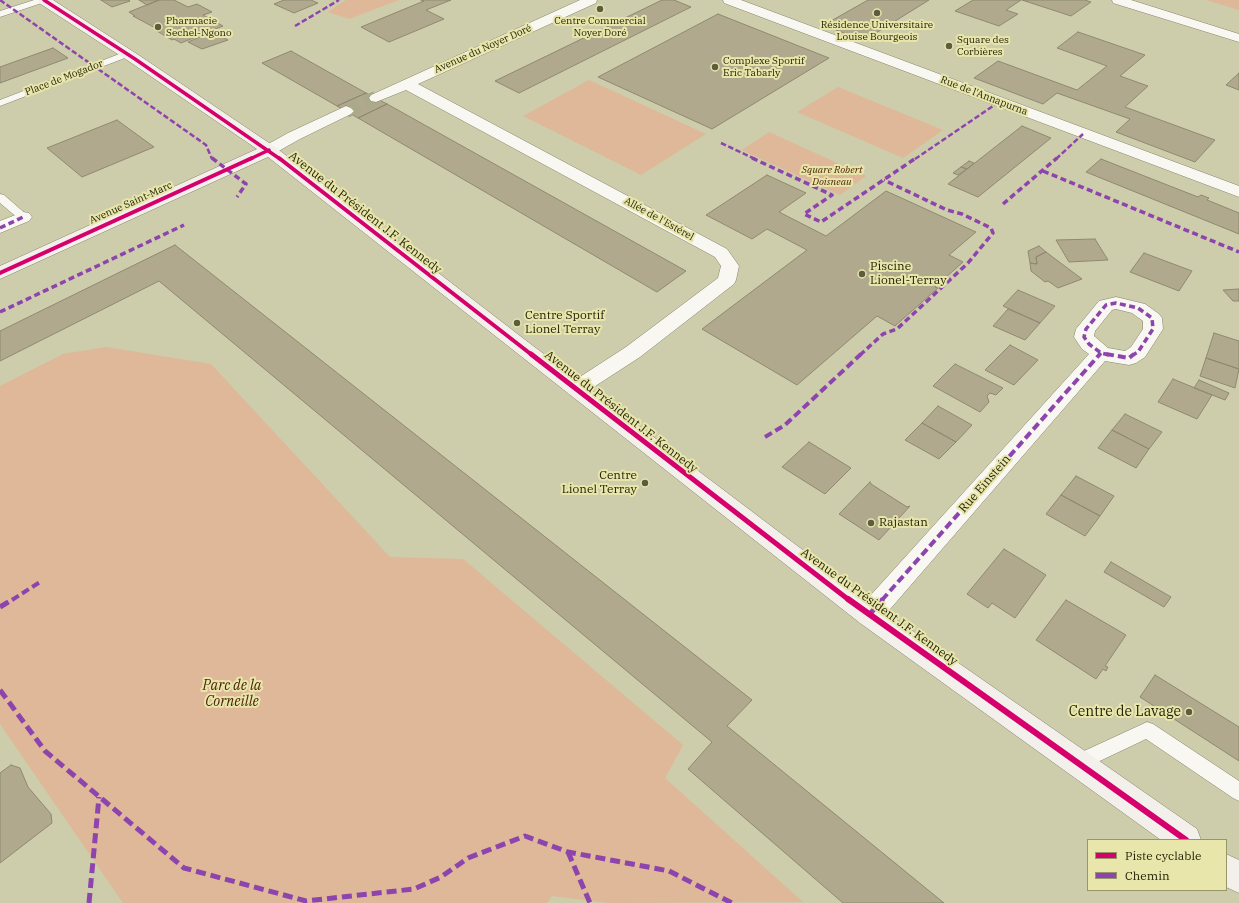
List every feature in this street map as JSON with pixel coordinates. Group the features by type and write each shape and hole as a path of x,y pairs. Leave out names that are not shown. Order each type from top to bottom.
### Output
{"street":[{"name":"Avenue du Président J.F. Kennedy","path":"43,0 127,54 269,150 526,351 869,615 1185,839"},
{"name":"Avenue du Noyer Doré","path":"376,98 591,0"},
{"name":"Rue de l'Annapurna","path":"729,0 1239,192"},
{"path":"1118,0 1239,38"},
{"name":"Allée de l'Estérel","path":"407,84 721,254 730,266 727,280 639,348 576,389"},
{"path":"269,150 346,111"},
{"name":"Avenue Saint-Marc","path":"0,273 269,150"},
{"path":"0,228 23,217"},
{"name":"Rue Einstein","path":"869,615 1101,353"},
{"path":"1227,869 1239,878"}],"lane":[{"path":"0,14 43,0"},
{"name":"Place de Mogador","path":"0,103 127,54"},
{"path":"0,197 23,217"},
{"path":"1077,763 1147,730 1239,792"}],"green space":[{"path":"346,0 399,0 349,19 328,12"},
{"path":"1206,0 1239,0 1239,10"},
{"path":"589,80 706,134 641,175 523,116"},
{"path":"838,87 943,130 903,158 797,112"},
{"name":"Square Robert Doisneau","path":"769,132 866,176 840,195 742,150"},
{"name":"Parc de la Corneille","path":"106,347 211,364 390,557 463,559 683,745 665,778 803,902 608,903 552,896 547,903 123,903 0,724 0,386 63,354"}],"building":[{"path":"101,0 129,0 130,1 112,7"},
{"path":"139,0 159,0 147,5"},
{"path":"159,0 174,0 188,7 197,4 212,12 203,15 223,26 181,43 174,39 172,40 157,31 159,30 133,16 135,16 129,12"},
{"path":"284,0 311,0 318,3 294,13 274,4"},
{"path":"421,0 451,0 426,10 444,19 389,42 361,27 424,1"},
{"path":"662,0 674,0 691,7 519,93 495,81"},
{"name":"Résidence Universitaire Louise Bourgeois","path":"868,0 929,0 863,41 824,25"},
{"path":"973,0 1021,0 1006,10 1018,14 999,26 955,11"},
{"path":"1022,0 1085,0 1091,2 1071,16"},
{"name":"Complexe Sportif Eric Tabarly","path":"718,14 829,58 712,129 598,77"},
{"path":"212,32 228,40 202,49 188,42"},
{"path":"1078,32 1145,55 1120,76 1148,86 1125,107 1215,140 1195,162 1116,132 1130,119 1057,93 1043,104 974,78 998,61 1077,90 1107,66 1057,48"},
{"path":"53,48 68,58 0,83 0,67"},
{"path":"291,51 366,93 337,106 262,63"},
{"path":"1239,73 1239,90 1226,85"},
{"path":"366,93 387,104 358,118 337,106"},
{"path":"387,104 686,271 657,292 358,118"},
{"path":"117,120 154,147 82,177 47,148"},
{"path":"1022,126 1051,138 978,197 948,184"},
{"path":"1101,159 1198,197 1201,195 1209,198 1207,200 1239,213 1239,234 1086,172"},
{"path":"969,161 974,163 967,169 961,167"},
{"path":"961,167 967,169 958,175 953,173"},
{"name":"Piscine Lionel-Terray","path":"767,175 806,193 779,212 826,236 886,191 976,232 949,255 963,262 935,287 938,288 895,326 877,316 797,385 702,329 807,250 767,229 752,239 706,215"},
{"path":"1095,239 1108,260 1069,262 1056,240"},
{"path":"175,245 752,700 727,726 944,903 843,903 688,769 712,742 159,281 0,361 0,331"},
{"path":"1039,246 1046,252 1036,257 1037,264 1030,263 1028,251"},
{"path":"1046,252 1082,279 1058,288 1048,281 1045,282 1031,271 1030,263 1037,264 1036,257"},
{"path":"1144,253 1192,271 1179,291 1130,272"},
{"path":"1239,289 1239,301 1233,301 1223,290"},
{"path":"1018,290 1055,306 1040,323 1003,306"},
{"path":"1008,309 1040,323 1025,340 993,326"},
{"path":"1214,333 1239,341 1239,369 1206,358"},
{"path":"1010,345 1038,360 1014,385 985,370"},
{"path":"1206,358 1239,369 1235,388 1200,376"},
{"path":"955,364 1003,388 996,395 990,393 987,396 989,402 980,412 933,386"},
{"path":"1173,379 1212,395 1197,419 1158,402"},
{"path":"1199,380 1229,393 1225,400 1194,388"},
{"path":"938,406 972,425 956,442 922,423"},
{"path":"1125,414 1162,432 1149,449 1112,430"},
{"path":"922,423 956,442 939,459 905,440"},
{"path":"1112,430 1149,449 1136,468 1098,448"},
{"path":"809,442 851,468 825,494 782,467"},
{"path":"1076,476 1114,496 1100,516 1061,495"},
{"path":"870,482 907,507 910,506 879,540 839,514"},
{"path":"1061,495 1100,516 1085,536 1046,514"},
{"path":"1004,549 1046,575 1015,618 992,603 988,608 967,594"},
{"path":"1111,562 1171,597 1164,607 1104,572"},
{"path":"1066,600 1126,635 1105,666 1108,667 1106,671 1103,669 1096,679 1036,640"},
{"name":"Centre de Lavage","path":"1155,675 1239,727 1239,761 1140,697"},
{"path":"11,765 20,768 28,787 51,814 52,823 0,863 0,773"}],"tunnel":[{"path":"346,111 376,98"}],"marked path":[{"path":"0,0 206,145 213,160 246,184 237,197"},
{"path":"295,26 339,0"},
{"path":"721,143 832,195 804,214 821,222 999,102"},
{"path":"1003,204 1043,171 1083,134"},
{"path":"1043,171 1239,252"},
{"path":"765,437 785,425 883,334 897,329 968,263 993,233 991,228 962,214 947,210 884,180"},
{"path":"0,228 23,217"},
{"path":"0,312 184,225"},
{"path":"1116,303 1138,308 1152,318 1153,329 1138,352 1129,358 1115,357 1101,353 1089,344 1084,337 1086,329 1106,305 1116,303"},
{"path":"869,615 1101,353"},
{"path":"0,607 40,582"},
{"path":"0,690 45,751 184,868 306,901 414,889 441,877 468,858 525,836 568,852 669,871 732,903"},
{"path":"89,903 99,797"},
{"path":"568,852 590,903"}],"cycle path":[{"path":"44,0 135,59 269,150 517,344 869,615 1185,839"},
{"path":"0,273 269,150"}],"place":[{"name":"Centre Commercial Noyer Doré","path":"600,9"},
{"name":"Résidence Universitaire Louise Bourgeois","path":"877,13"},
{"name":"Pharmacie Sechel-Ngono","path":"158,27"},
{"name":"Square des Corbières","path":"949,46"},
{"name":"Complexe Sportif Eric Tabarly","path":"715,67"},
{"name":"Piscine Lionel-Terray","path":"862,274"},
{"name":"Centre Sportif Lionel Terray","path":"517,323"},
{"name":"Centre Lionel Terray","path":"645,483"},
{"name":"Rajastan","path":"871,523"},
{"name":"Centre de Lavage","path":"1189,712"}]}
